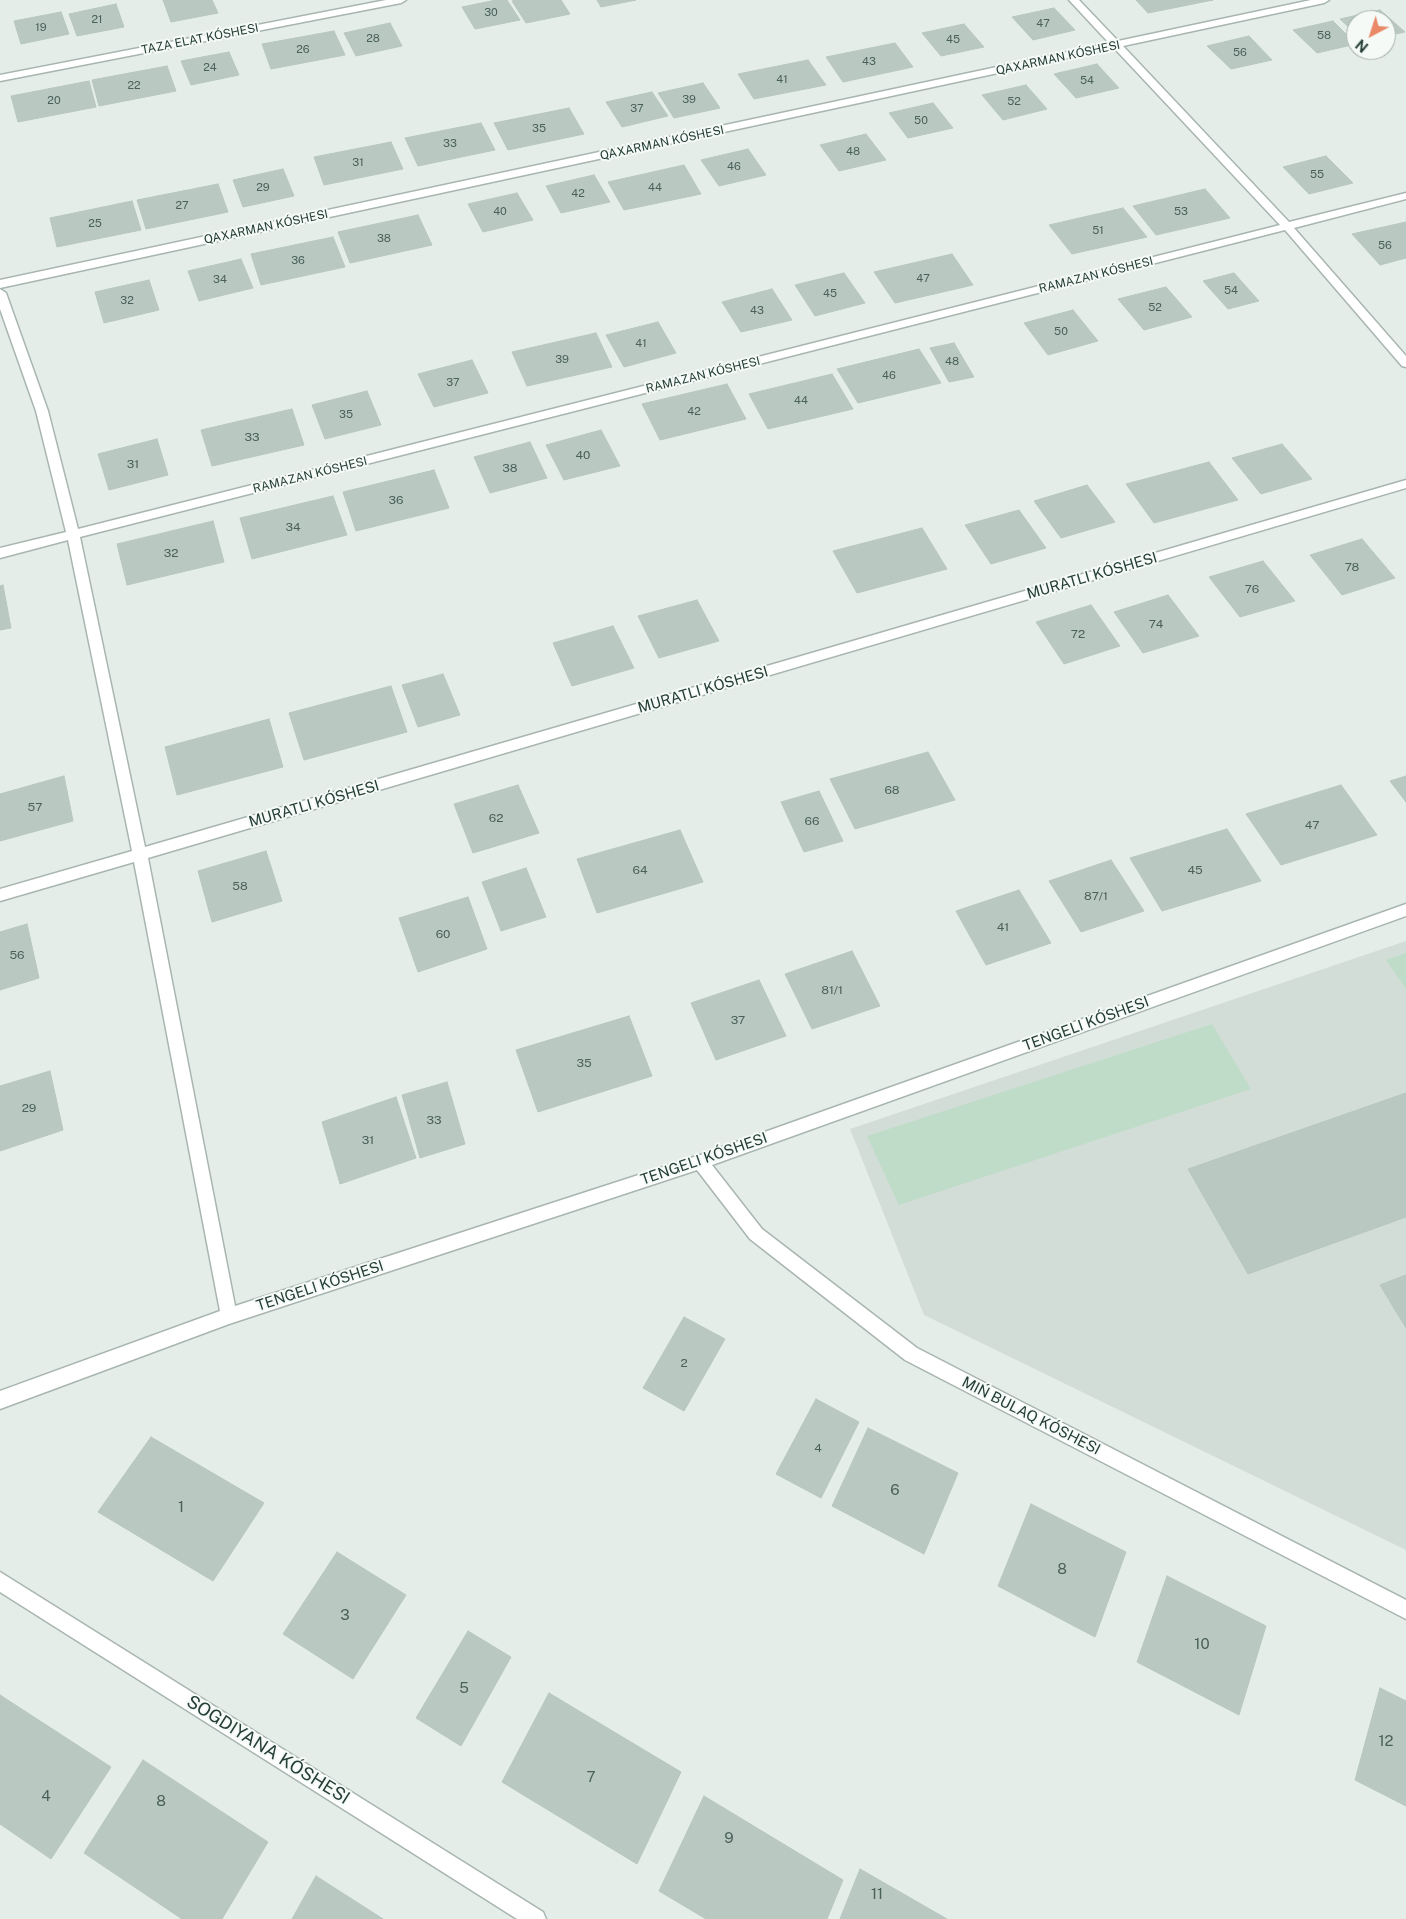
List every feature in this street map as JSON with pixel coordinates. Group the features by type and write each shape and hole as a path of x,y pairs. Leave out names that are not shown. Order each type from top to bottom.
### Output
{"street":[{"name":"TAZA ELAT KÓSHESI","path":"0,78 401,0"},
{"path":"1074,0 1287,226 1406,363"},
{"name":"QAXARMAN KÓSHESI","path":"0,284 1117,46 1324,0"},
{"name":"RAMAZAN KÓSHESI","path":"0,553 1406,196"},
{"path":"0,293 42,411 73,535 140,855 228,1316"},
{"path":"0,895 1406,484"},
{"name":"TENGELI KÓSHESI","path":"0,1400 228,1316 700,1162 1406,910"},
{"path":"700,1162 756,1234 911,1354 1406,1610"},
{"name":"SOGDIYANA KÓSHESI","path":"0,1581 536,1919"}],"shaded area":[{"path":"1406,941 1406,1550 924,1315 850,1129"}],"green space":[{"path":"1406,953 1406,989 1386,960"},
{"path":"1212,1024 1251,1089 899,1205 867,1136"}],"building":[{"path":"163,0 212,0 218,13 171,22"},
{"path":"496,0 507,0 520,20 475,29 462,7"},
{"path":"561,0 570,14 526,23 512,1"},
{"path":"597,0 636,0 601,7"},
{"path":"1136,0 1213,0 1148,13"},
{"path":"116,4 124,27 77,36 69,14"},
{"path":"1054,8 1075,30 1033,40 1012,17"},
{"path":"61,12 69,34 21,44 14,21"},
{"path":"1346,18 1346,25 1340,19"},
{"path":"1333,21 1346,34 1346,46 1317,53 1293,30"},
{"path":"390,23 402,46 356,56 344,33"},
{"path":"964,24 984,47 941,56 922,33"},
{"path":"1396,24 1405,32 1396,34"},
{"path":"334,31 345,55 271,69 262,44"},
{"path":"1249,36 1272,60 1231,69 1207,46"},
{"path":"895,43 913,67 843,82 826,57"},
{"path":"229,52 239,75 191,85 181,61"},
{"path":"808,60 826,85 754,99 738,74"},
{"path":"1097,64 1119,88 1076,98 1054,74"},
{"path":"167,66 176,91 99,106 92,80"},
{"path":"89,81 96,107 18,122 11,96"},
{"path":"703,83 720,108 674,118 658,93"},
{"path":"1026,85 1047,109 1003,120 982,95"},
{"path":"652,92 668,116 622,127 606,102"},
{"path":"933,103 953,128 908,138 889,113"},
{"path":"569,108 584,134 508,150 494,123"},
{"path":"481,123 495,150 418,166 405,138"},
{"path":"866,134 886,160 839,171 820,145"},
{"path":"391,142 403,169 324,185 314,157"},
{"path":"748,149 766,175 719,186 701,160"},
{"path":"1326,156 1353,183 1309,194 1283,167"},
{"path":"684,165 701,194 624,210 608,182"},
{"path":"283,169 294,196 243,207 233,180"},
{"path":"594,175 610,202 561,213 546,186"},
{"path":"218,184 228,212 146,229 137,200"},
{"path":"1205,189 1230,218 1156,235 1133,206"},
{"path":"517,193 533,220 483,232 468,204"},
{"path":"132,201 141,230 57,247 50,218"},
{"path":"1123,208 1147,237 1072,254 1049,225"},
{"path":"418,215 432,245 350,263 338,232"},
{"path":"1406,222 1406,258 1380,265 1352,234"},
{"path":"333,237 345,267 261,285 251,254"},
{"path":"952,254 973,285 895,303 874,272"},
{"path":"241,259 253,288 199,301 188,271"},
{"path":"844,273 865,303 815,316 795,285"},
{"path":"1234,273 1259,301 1228,309 1203,281"},
{"path":"149,280 159,310 104,323 95,292"},
{"path":"1166,287 1192,317 1144,330 1118,299"},
{"path":"772,289 792,320 741,332 722,302"},
{"path":"1073,310 1098,341 1048,355 1024,323"},
{"path":"658,322 676,353 624,367 606,335"},
{"path":"596,333 612,367 527,386 512,352"},
{"path":"954,343 974,377 949,382 930,348"},
{"path":"919,349 941,383 858,403 837,369"},
{"path":"472,360 488,393 434,407 418,374"},
{"path":"832,374 853,409 768,429 749,394"},
{"path":"727,384 746,419 660,440 642,404"},
{"path":"367,391 381,425 325,439 312,405"},
{"path":"292,409 304,445 212,466 201,430"},
{"path":"601,430 620,466 564,480 546,445"},
{"path":"157,439 168,475 109,490 98,454"},
{"path":"530,442 547,478 490,493 474,457"},
{"path":"1282,444 1312,479 1261,494 1232,458"},
{"path":"1209,462 1238,500 1154,523 1126,484"},
{"path":"434,470 449,508 356,531 343,492"},
{"path":"1087,485 1115,522 1061,538 1034,501"},
{"path":"333,496 347,535 252,559 240,518"},
{"path":"1019,510 1046,548 991,564 965,525"},
{"path":"213,521 224,562 127,585 117,544"},
{"path":"922,528 947,569 857,593 833,551"},
{"path":"1362,539 1395,578 1342,595 1310,555"},
{"path":"1263,561 1295,601 1240,617 1209,577"},
{"path":"3,585 11,628 0,630 0,586"},
{"path":"1168,595 1199,636 1143,653 1114,612"},
{"path":"697,600 719,641 659,658 638,616"},
{"path":"1091,605 1120,646 1064,664 1036,622"},
{"path":"613,626 634,668 572,686 553,643"},
{"path":"443,674 460,715 418,727 402,685"},
{"path":"391,686 407,732 304,760 289,713"},
{"path":"269,719 283,767 177,795 165,747"},
{"path":"928,752 955,800 855,829 830,779"},
{"path":"64,776 73,821 0,841 0,794"},
{"path":"1406,776 1406,802 1390,781"},
{"path":"518,785 539,833 473,853 454,804"},
{"path":"1341,785 1377,835 1281,865 1246,814"},
{"path":"819,791 843,841 804,852 781,802"},
{"path":"1227,829 1261,881 1162,911 1130,858"},
{"path":"680,830 703,882 597,913 577,859"},
{"path":"266,851 282,901 212,922 198,871"},
{"path":"1111,860 1144,911 1081,932 1049,881"},
{"path":"526,868 546,917 501,931 482,882"},
{"path":"1019,890 1051,943 986,965 956,911"},
{"path":"468,897 487,949 418,972 399,918"},
{"path":"27,924 39,978 0,990 0,932"},
{"path":"852,951 880,1006 812,1029 785,974"},
{"path":"759,980 786,1036 716,1060 691,1003"},
{"path":"629,1016 652,1076 538,1112 516,1050"},
{"path":"50,1071 63,1130 0,1151 0,1086"},
{"path":"447,1082 465,1144 420,1158 402,1095"},
{"path":"1406,1093 1406,1217 1248,1274 1188,1169"},
{"path":"396,1097 416,1158 340,1184 322,1122"},
{"path":"1406,1275 1406,1328 1380,1285"},
{"path":"684,1317 725,1339 684,1411 643,1388"},
{"path":"816,1399 859,1422 821,1498 776,1474"},
{"path":"868,1428 958,1473 924,1554 832,1506"},
{"path":"151,1437 264,1503 213,1581 98,1512"},
{"path":"1031,1504 1126,1552 1095,1637 998,1586"},
{"path":"337,1552 406,1595 353,1679 283,1634"},
{"path":"1167,1576 1266,1626 1239,1715 1137,1662"},
{"path":"468,1631 511,1657 461,1746 416,1718"},
{"path":"1380,1688 1406,1701 1406,1806 1355,1780"},
{"path":"549,1693 681,1772 637,1864 502,1782"},
{"path":"0,1695 111,1767 51,1859 0,1824"},
{"path":"143,1760 268,1842 222,1919 182,1919 84,1853"},
{"path":"704,1796 843,1880 827,1919 706,1919 659,1891"},
{"path":"860,1869 947,1919 840,1919"},
{"path":"316,1876 383,1919 292,1919"}]}
